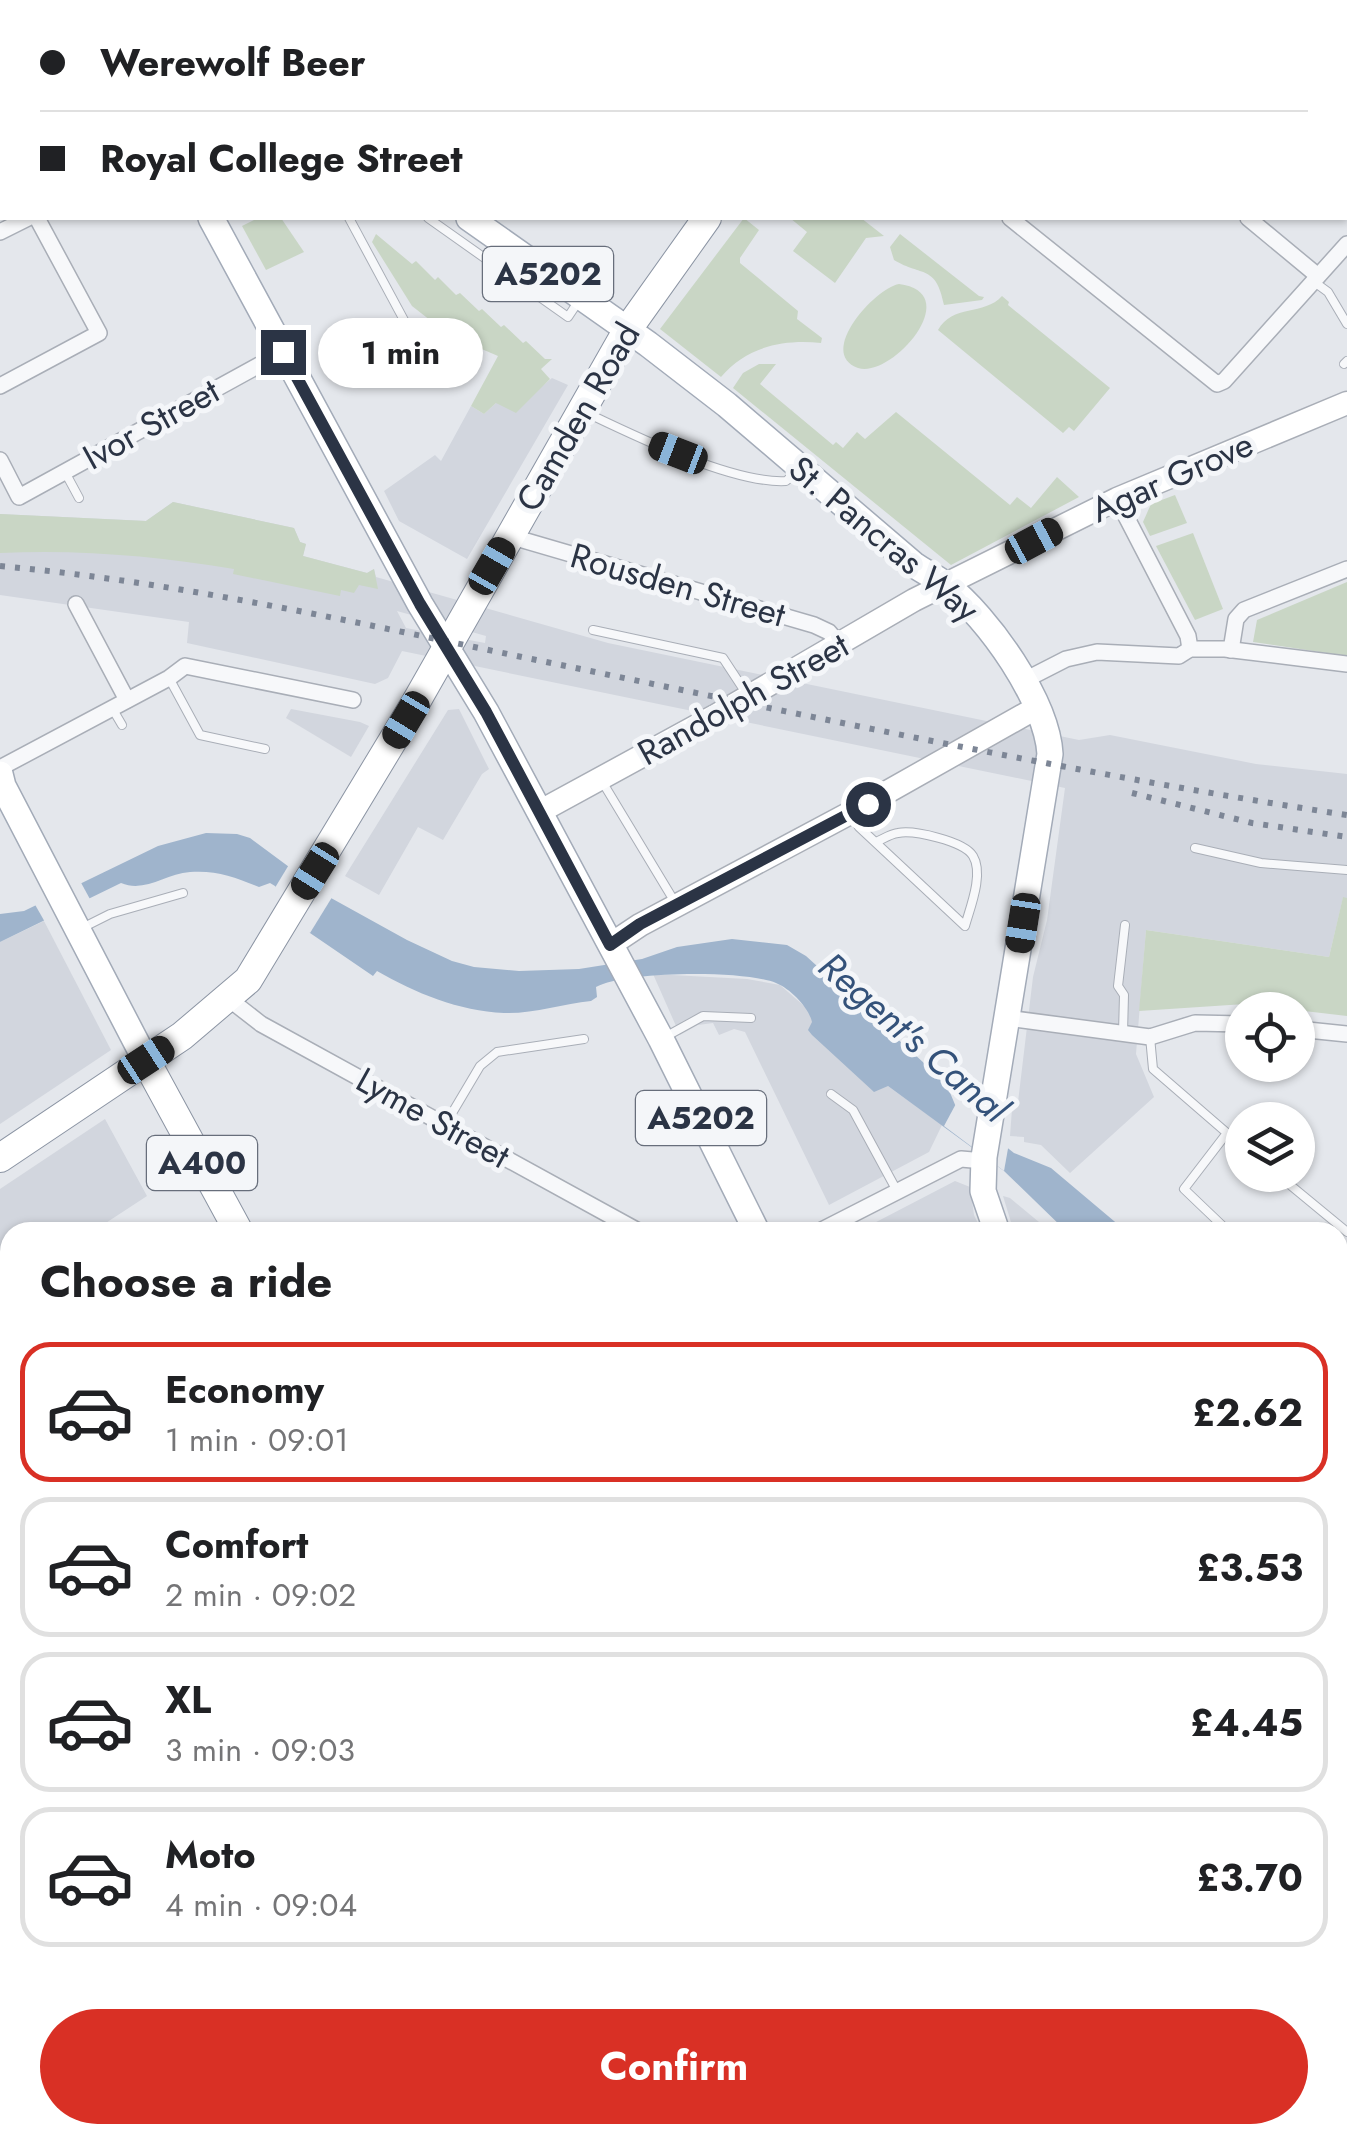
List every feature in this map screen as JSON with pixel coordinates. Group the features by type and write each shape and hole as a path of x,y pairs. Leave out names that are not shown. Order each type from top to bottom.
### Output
{"highway":[{"name":"Camden Road","path":"0,1158 146,1060 229,999 248,980 446,648 628,329 705,220"},
{"name":"A400","path":"146,1060 234,1222"}],"main road":[{"name":"A5202","path":"212,220 446,648 486,712 661,1039 752,1222"},
{"name":"St. Pancras Way","path":"472,220 628,329 727,405 913,564 946,585 990,628 1023,681 1049,740 1049,769 984,1159 983,1192 994,1222"},
{"name":"A400","path":"0,771 146,1060"}],"street":[{"path":"0,232 24,220"},
{"path":"0,386 99,333 38,220"},
{"path":"1016,220 1217,384 1258,346 1347,244"},
{"path":"1250,220 1316,278"},
{"name":"Ivor Street","path":"0,460 19,497 283,352"},
{"name":"Agar Grove","path":"946,585 1117,499 1347,403"},
{"path":"1117,499 1188,636 1190,648"},
{"name":"Rousden Street","path":"509,536 814,625 829,632 840,645"},
{"path":"1231,650 1236,619 1244,610 1347,569"},
{"name":"Randolph Street","path":"538,812 946,585"},
{"path":"76,604 119,704"},
{"path":"1023,681 1066,659 1097,652 1179,656 1190,648 1347,664"},
{"path":"0,771 170,678 184,666 353,700"},
{"path":"612,948 678,905 850,814 1036,708"},
{"name":"Lyme Street","path":"229,999 261,1024 622,1222"},
{"path":"1008,1018 1150,1037 1195,1023 1225,1024"},
{"path":"1315,1031 1347,1034"},
{"path":"838,1222 961,1159 984,1159"}],"lane":[{"path":"350,220 412,335 428,352 466,376"},
{"path":"431,220 568,317 581,298"},
{"path":"1316,278 1347,324"},
{"path":"581,410 670,450 758,478 786,481 800,468"},
{"path":"65,472 79,498"},
{"path":"593,630 723,658 749,696"},
{"path":"170,678 200,735 265,749"},
{"path":"119,704 122,725"},
{"path":"601,779 678,905"},
{"path":"850,814 876,842 965,926 977,871 973,856 943,839 902,832 876,842"},
{"path":"1195,848 1262,863 1347,870"},
{"path":"74,921 183,892"},
{"path":"1123,1033 1124,995 1118,986 1125,925"},
{"path":"661,1039 702,1016 751,1018"},
{"path":"1150,1037 1153,1069 1225,1131"},
{"path":"445,1125 480,1066 497,1052 584,1039"},
{"path":"830,1094 853,1110 897,1192"},
{"path":"1219,1222 1184,1189 1225,1136"},
{"path":"1299,1192 1335,1222"}],"shaded area":[{"path":"552,378 568,385 467,559 399,521 384,491 435,455 441,461 471,406 484,414 496,403 540,388"},
{"path":"173,502 294,528 300,542 306,544 303,556 367,573 374,569 376,577 608,643 1079,740 1110,735 1256,764 1347,774 1347,898 1343,898 1329,957 1146,930 1136,1054 1154,1097 1070,1173 1041,1145 1010,1136 1065,788 402,651 388,678 375,684 187,643 189,622 0,595 0,514 146,521","holes":["397,611 486,636 485,643 406,628"]},
{"path":"291,709 369,726 351,757 286,718"},
{"path":"459,709 489,769 482,774 443,840 418,827 379,895 345,876 448,710"},
{"path":"44,921 111,1050 0,1124 0,942"},
{"path":"653,974 747,979 780,985 810,1011 813,1022 888,1086 942,1125 929,1152 829,1205 745,1032 734,1029 719,1035 713,1023 698,1025 680,1035"},
{"path":"105,1119 147,1196 107,1222 0,1222 0,1189"},
{"path":"955,1181 970,1187 977,1222 876,1222"},
{"path":"1003,1196 1039,1222 1011,1222"}],"green space":[{"path":"254,220 282,220 304,252 266,270 242,226"},
{"path":"742,220 746,220 759,230 740,263 798,311 797,319 822,338 821,343 793,342 766,347 742,358 721,377 660,329"},
{"path":"792,220 864,220 884,236 866,238 835,283 793,251 807,232"},
{"path":"376,234 412,264 416,261 435,280 438,277 456,295 460,293 523,343 526,341 545,359 552,359 541,369 550,379 516,413 496,403 484,414 471,406 498,356 449,335 412,306 372,242"},
{"path":"900,234 984,297 982,300 944,305 932,277 894,260 890,247"},
{"path":"899,284 918,291 926,302 925,317 916,334 888,361 872,368 858,368 847,360 843,349 846,336 864,308"},
{"path":"1002,296 1110,388 1074,431 1069,427 1063,433 938,330 951,317 986,306"},
{"path":"759,364 776,364 760,384 833,445 836,442 843,448 857,432 865,439 896,412 1010,505 1017,497 1031,508 1057,477 1079,497 951,565 733,388 743,373"},
{"path":"1175,495 1187,523 1150,536 1143,522 1151,504"},
{"path":"173,502 294,528 300,542 306,544 303,556 367,573 374,569 378,589 359,585 354,593 341,590 340,596 233,574 234,569 176,560 88,553 0,553 0,514 146,521"},
{"path":"1193,533 1223,609 1195,620 1156,546"},
{"path":"1347,582 1347,656 1253,642 1257,620"},
{"path":"1343,897 1347,898 1347,1016 1315,1012 1315,992 1225,992 1225,1005 1139,1011 1146,930 1329,957"}],"water":[{"path":"206,833 250,838 331,898 407,940 474,967 519,971 579,969 732,939 787,945 806,956 946,1083 956,1107 1014,1153 1051,1168 1115,1222 1057,1222 1004,1171 888,1086 874,1092 812,1035 808,1030 812,1022 799,999 782,986 761,979 713,974 658,975 596,987 597,997 591,1001 515,1013 471,1009 407,987 377,971 373,976 310,933 270,883 259,887 225,875 199,872 181,873 138,886 121,883 0,942 0,914 24,911 158,846"}],"pier":[{"path":"290,863 334,894 310,933 299,927 273,891"},
{"path":"79,879 91,901 46,924 33,901"},
{"path":"958,1100 1009,1143 1004,1171 944,1126"}],"railway":[{"path":"0,566 262,604 830,721 1347,815"},
{"path":"1132,793 1252,823 1347,837"}],"route":[{"path":"283,352 420,604 486,712 610,945 640,924 868,804"}],"water label":[{"name":"Regent's Canal","path":"914,1037"}]}
